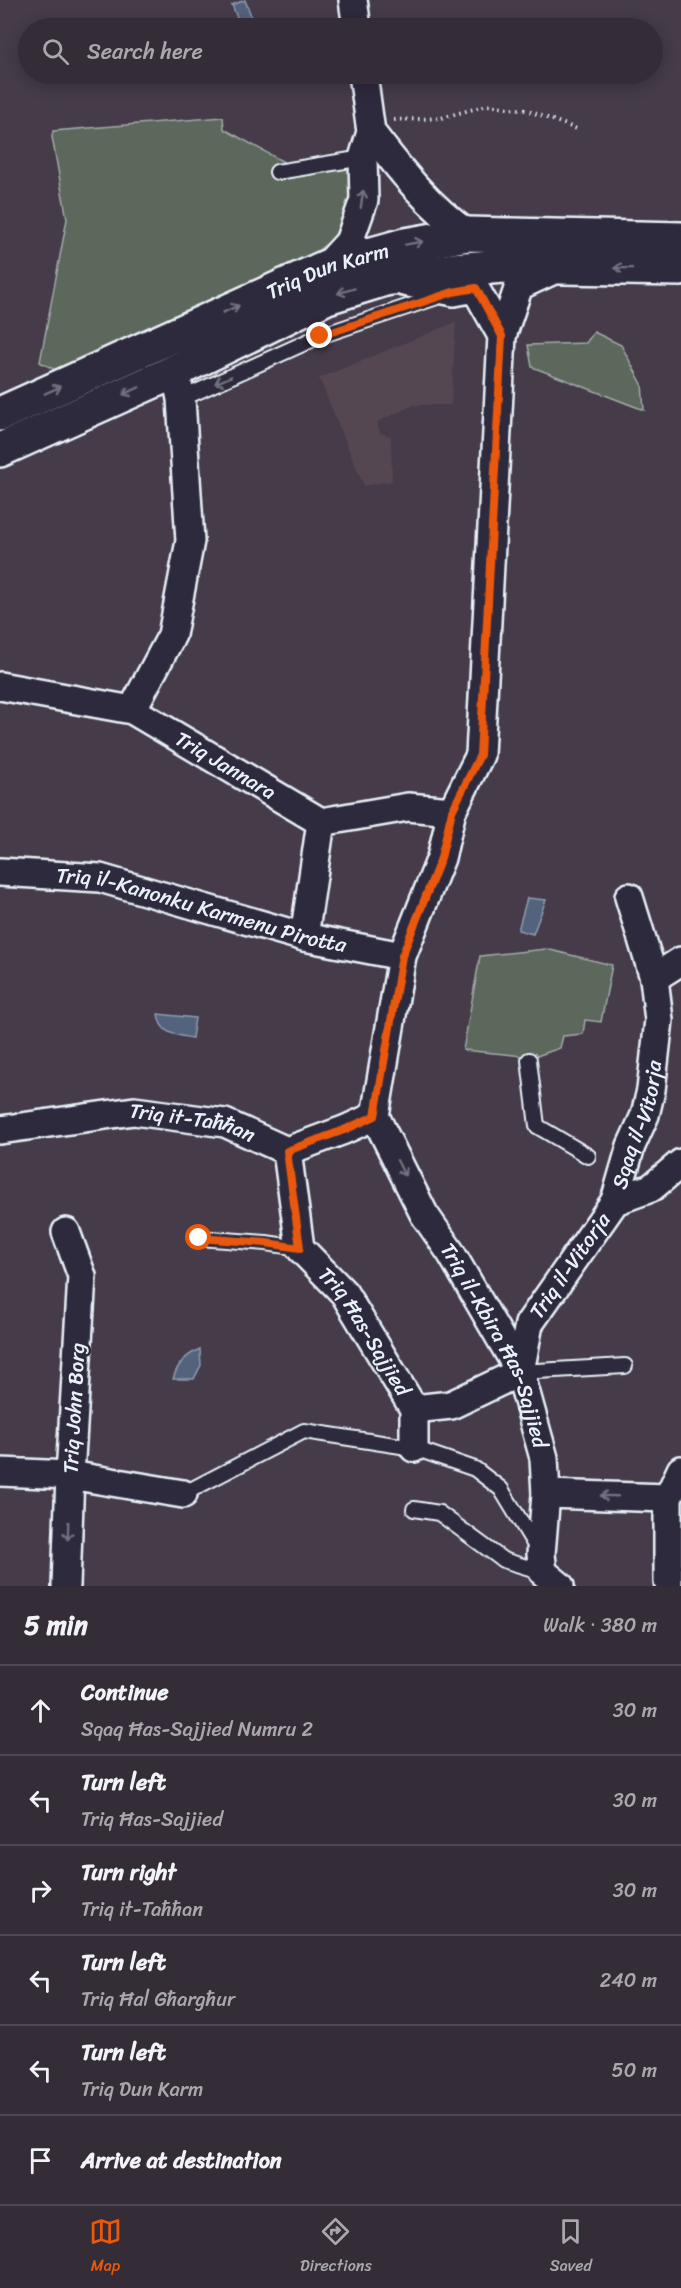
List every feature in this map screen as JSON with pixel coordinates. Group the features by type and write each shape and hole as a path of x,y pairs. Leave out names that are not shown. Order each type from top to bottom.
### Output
{"highway":[{"name":"Triq Dun Karm","path":"0,414 326,267 405,245 468,234 681,239"},
{"name":"Triq Dun Karm","path":"0,450 178,385 327,297 385,279 504,266 675,273"}],"street":[{"path":"353,0 356,18"},
{"path":"326,267 349,242 364,200 363,158 370,127 364,84"},
{"path":"370,127 413,186 449,221 468,234"},
{"path":"287,1151 375,1116 402,956 441,858 452,811 480,755 502,336 519,286 559,267"},
{"path":"385,279 453,292 476,288 502,336"},
{"path":"132,710 172,635 190,541 178,385"},
{"name":"Triq Jannara","path":"0,686 132,710 321,822"},
{"path":"304,937 321,822 408,807 452,811"},
{"name":"Triq il-Kanonku Karmenu Pirotta","path":"0,872 100,878 304,937 402,956"},
{"name":"Sqaq il-Vitorja","path":"615,1201 631,1146 645,1115 651,1090 659,1020 654,978 628,897"},
{"path":"654,978 681,961"},
{"name":"Triq it-Taħħan","path":"0,1130 134,1111 225,1123 287,1151"},
{"name":"Triq il-Kbira Ħas-Sajjied","path":"375,1116 424,1214 451,1253 520,1372 544,1458 548,1571"},
{"name":"Triq Ħas-Sajjied","path":"287,1151 300,1248 344,1293 414,1409 414,1448"},
{"name":"Triq il-Vitorja","path":"520,1372 529,1324 615,1201 651,1188 681,1163"},
{"name":"Triq John Borg","path":"66,1232 82,1276 66,1586"},
{"path":"414,1409 451,1405 520,1372"},
{"path":"664,1582 668,1498 681,1470"},
{"path":"0,1472 70,1476 183,1494"},
{"path":"546,1494 668,1498"}],"lane":[{"path":"277,172 363,158"},
{"name":"Triq Dun Karm","path":"178,385 453,292"},
{"path":"529,1060 537,1126 588,1156"},
{"path":"199,1238 300,1248"},
{"path":"520,1372 625,1366"},
{"path":"183,1494 304,1431 414,1448 475,1469 501,1489 548,1571"},
{"path":"414,1509 439,1513 504,1560 548,1571"}],"path":[{"path":"370,127 441,118 488,105 526,110 577,129"}],"shaded area":[{"path":"456,322 451,405 414,405 377,422 380,433 391,436 392,481 364,486 319,378"}],"green space":[{"path":"223,117 224,129 289,165 354,166 353,198 333,239 309,257 59,372 40,362 67,219 52,137 53,131"},
{"path":"594,332 621,345 642,384 644,410 532,367 528,345 586,343"},
{"path":"546,949 612,965 601,1022 585,1020 583,1034 563,1036 560,1048 534,1057 463,1050 480,956"}],"water":[{"path":"245,0 252,18 237,18 232,5"},
{"path":"527,898 546,900 533,934 518,930"},
{"path":"158,1014 195,1018 192,1038 165,1030 159,1021"},
{"path":"200,1349 201,1365 194,1379 173,1379 183,1361"}],"route":[{"path":"199,1238 300,1248 287,1151 375,1116 402,956 441,858 452,811 480,755 502,336 476,288 453,292 320,336"}]}
